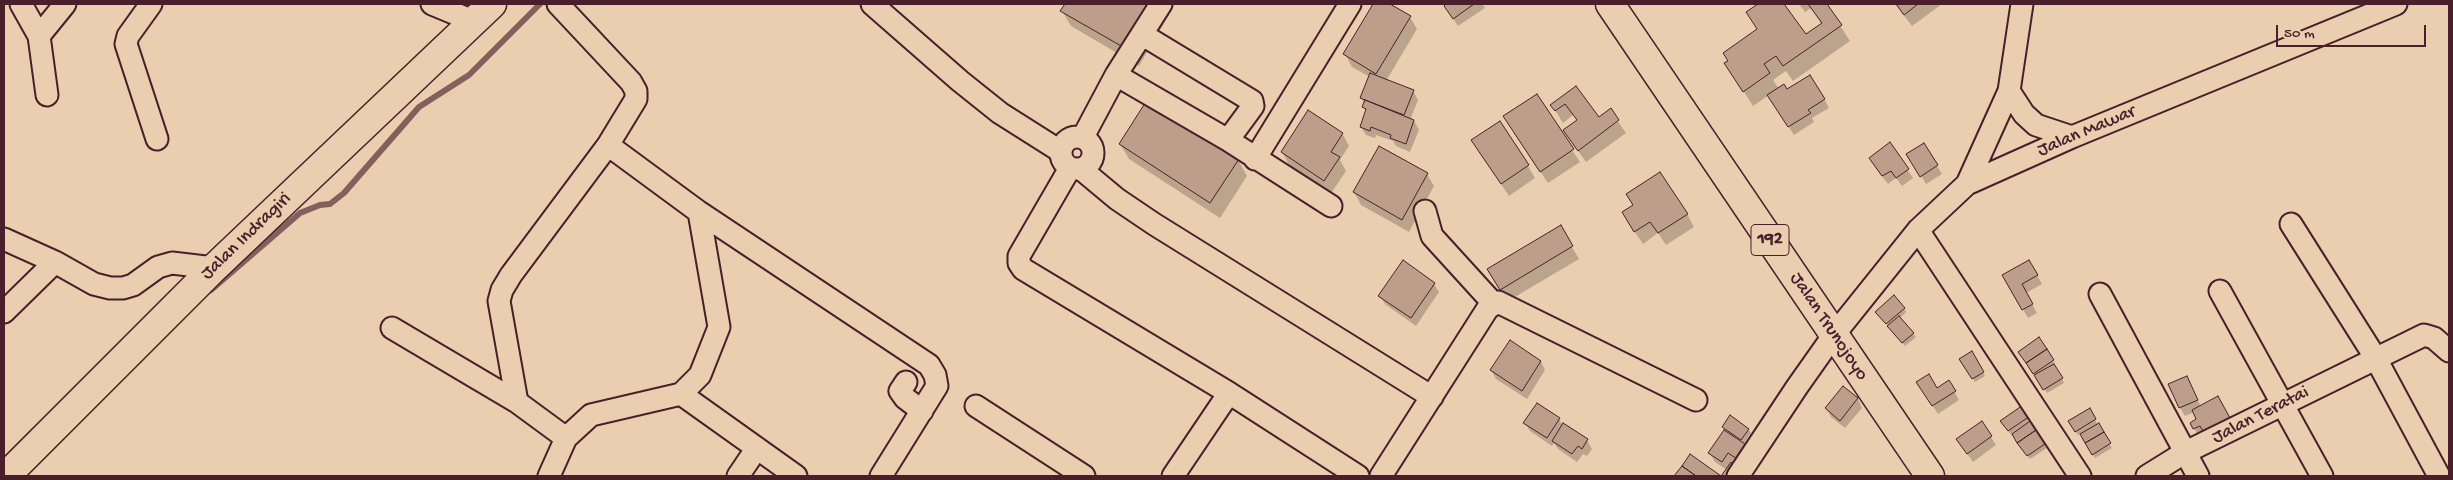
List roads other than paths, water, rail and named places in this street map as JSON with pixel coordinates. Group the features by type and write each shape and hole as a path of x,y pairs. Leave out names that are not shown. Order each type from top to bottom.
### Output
{"street":[{"path":"20,4 39,36 47,95"},
{"path":"39,36 65,4"},
{"path":"151,4 128,36 126,44 157,139"},
{"path":"432,4 483,12"},
{"path":"517,402 499,301 502,290 511,274 608,145 636,99 636,91 631,82 558,4"},
{"path":"872,4 960,81 1000,113 1146,219 1432,397"},
{"path":"1083,137 1116,75 1161,4"},
{"path":"1255,159 1350,4"},
{"name":"Jalan Trunojoyo","path":"1610,4 1716,158 1833,336 1930,476"},
{"path":"1968,184 2009,91 2022,4"},
{"name":"Jalan Mawar","path":"1738,476 1833,336 1918,230 1968,184 2072,137 2396,4"},
{"name":"Jalan Indragiri","path":"6,476 214,268 483,12"},
{"path":"1143,35 1252,101 1253,106 1228,140"},
{"path":"1116,75 1228,140 1255,159 1332,206"},
{"path":"2009,91 2024,114 2036,125 2072,137"},
{"path":"1070,163 1090,164 1094,154 1091,144 1083,137 1073,136 1064,142 1070,163 1019,256 1019,263 1022,269 1228,393 1358,476"},
{"path":"608,145 699,212 929,365 935,375 937,386 881,476"},
{"path":"1425,211 1432,236 1493,303"},
{"path":"549,476 566,438 591,415 600,411 681,394 700,375 718,327 699,212"},
{"path":"2291,224 2376,357 2439,476"},
{"path":"1918,230 2080,476"},
{"path":"4,239 55,262 94,284 116,288 133,285 158,267 172,263 214,268"},
{"path":"4,312 55,262"},
{"path":"2220,291 2322,476"},
{"path":"2100,294 2198,476"},
{"path":"1493,303 1498,302 1696,400"},
{"path":"1381,476 1493,303"},
{"path":"392,328 517,402 566,438"},
{"name":"Jalan Teratai","path":"2147,476 2184,453 2424,335 2434,338 2449,351"},
{"path":"906,382 900,391 905,398 922,411"},
{"path":"1173,476 1228,393"},
{"path":"681,394 796,476"},
{"path":"976,406 1084,476"},
{"path":"738,476 757,448"}],"waterway":[{"path":"211,290 300,213 320,205 330,204 344,193 419,107 469,75 540,4"}]}
